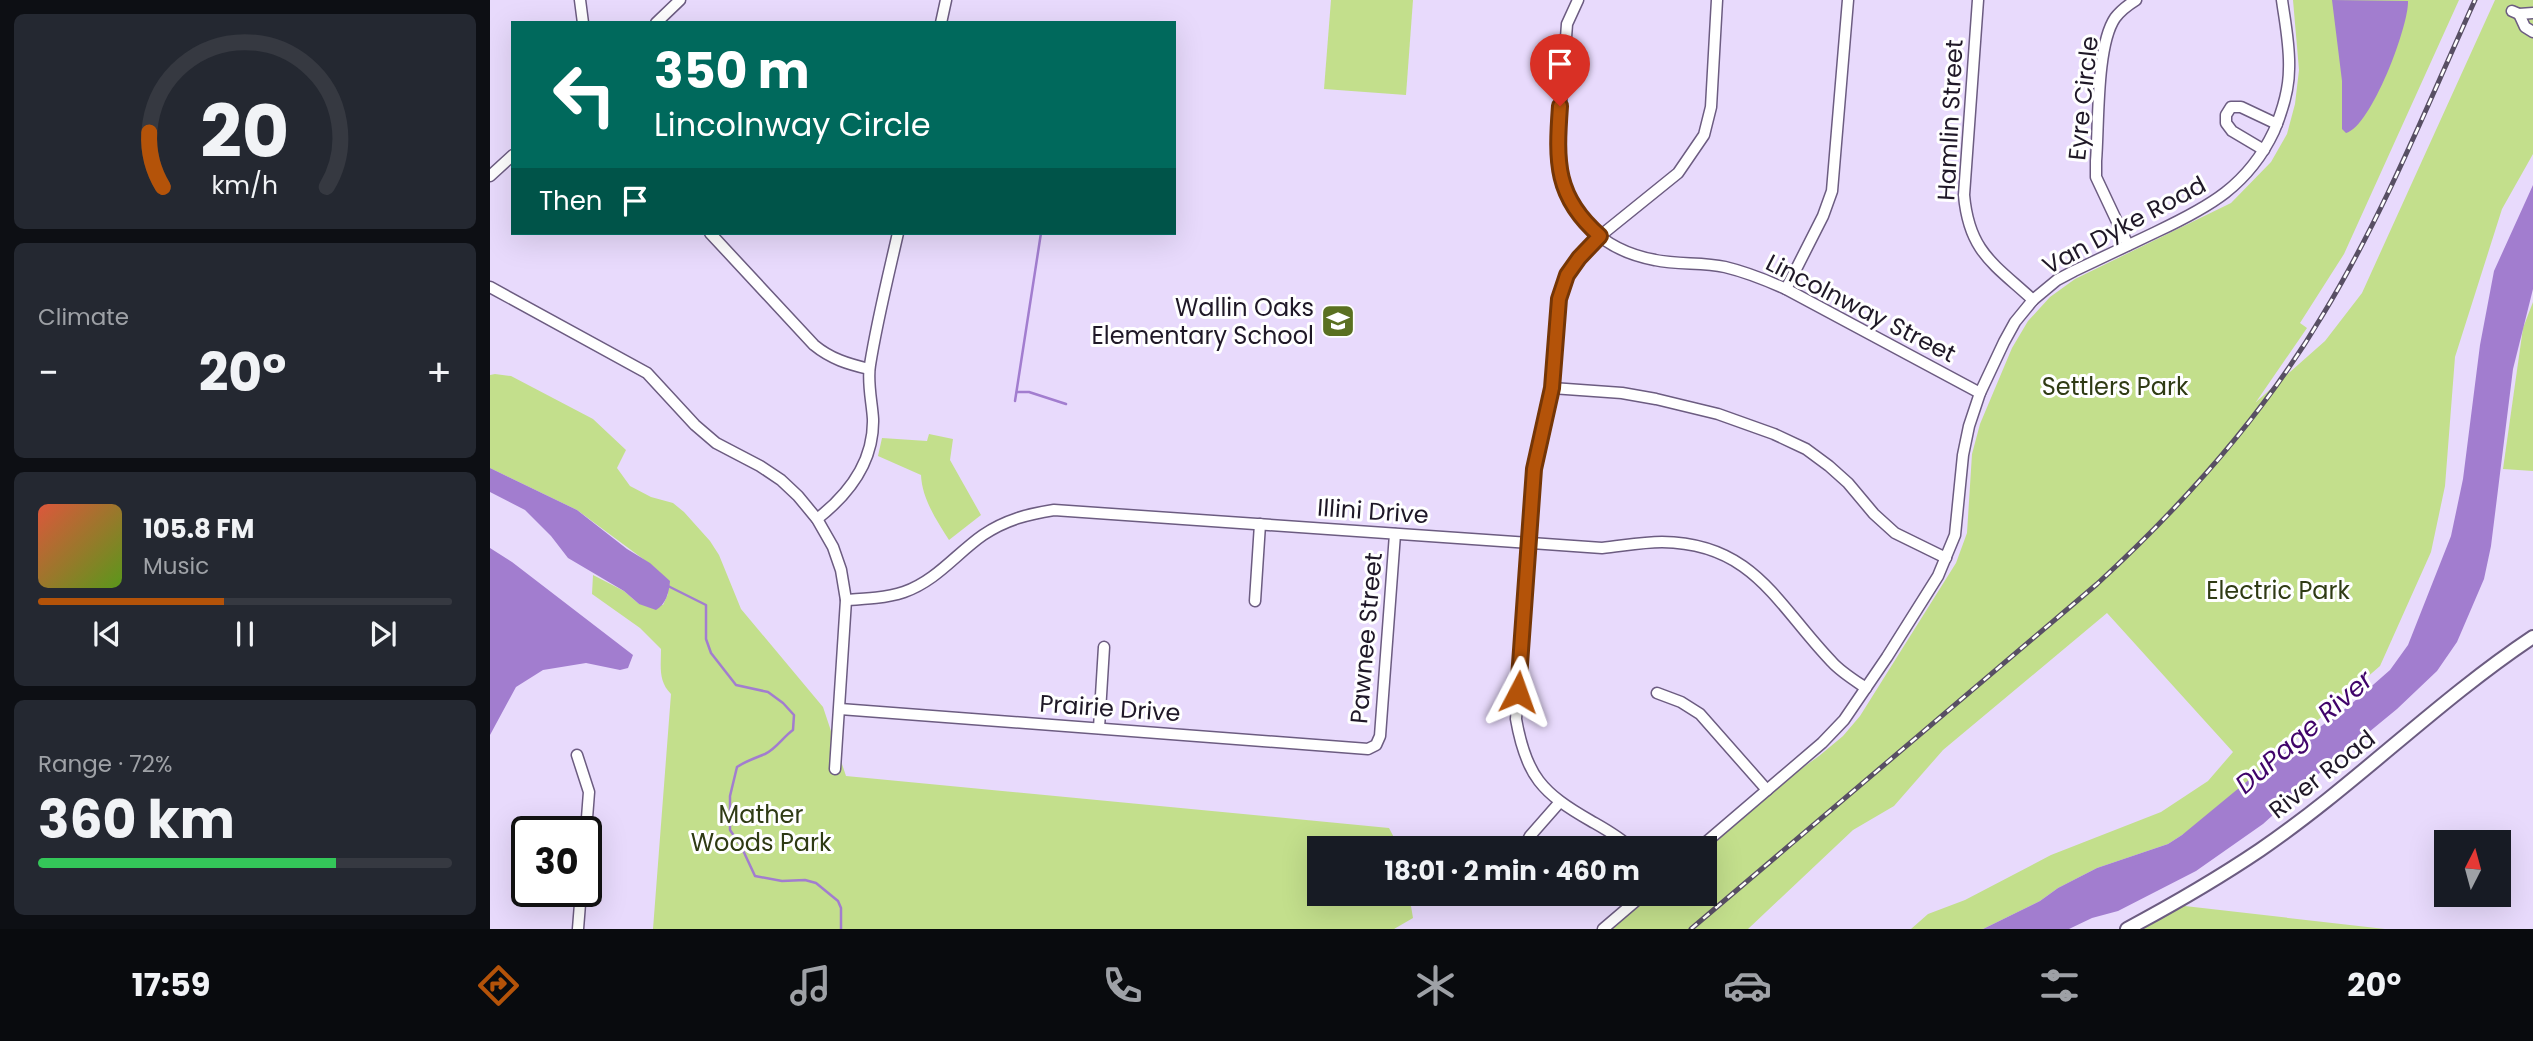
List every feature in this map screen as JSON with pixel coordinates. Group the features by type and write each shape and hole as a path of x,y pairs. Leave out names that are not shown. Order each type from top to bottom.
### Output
{"street":[{"path":"580,0 583,21"},
{"path":"658,21 680,0"},
{"path":"941,21 946,0"},
{"name":"Lincolnway Street","path":"1578,0 1567,24 1557,160 1561,181 1583,221 1600,236 1637,256 1657,261 1724,267 1756,276 1786,289 1980,393"},
{"path":"1614,836 1559,803 1530,770 1520,743 1516,719 1534,469 1552,388 1559,299 1567,275 1600,236 1678,173 1704,135 1711,107 1717,0"},
{"path":"1786,289 1823,216 1832,191 1848,0"},
{"name":"Hamlin Street","path":"1978,0 1964,195 1966,220 1974,240 1988,259 2033,300"},
{"name":"Eyre Circle","path":"2128,245 2096,177 2096,160 2106,42 2115,18 2136,0"},
{"name":"Van Dyke Road","path":"1713,836 1822,743 1844,720 1938,576 1955,534 1963,455 1980,393 2004,342 2033,300 2057,280 2194,214 2219,199 2240,181 2264,150 2277,124 2285,98 2289,69 2282,0"},
{"path":"2533,13 2516,12 2525,27 2533,32"},
{"path":"2264,150 2232,131 2226,123 2231,107 2241,107 2277,124"},
{"path":"490,176 511,157"},
{"path":"712,235 814,345 842,363 869,369"},
{"path":"817,519 844,496 861,471 869,446 873,422 869,369 898,235"},
{"path":"490,287 647,373 695,425 716,443 781,480 817,519 833,547 841,570 845,600 835,769"},
{"path":"1552,388 1622,393 1656,399 1718,414 1774,434 1806,449 1829,466 1895,533 1946,558"},
{"name":"Illini Drive","path":"845,600 876,598 905,592 930,579 983,535 1006,521 1054,510 1602,548 1659,542 1681,543 1708,550 1754,573 1833,663 1866,688"},
{"path":"1255,601 1260,524"},
{"name":"Pawnee Street","path":"1376,745 1380,736 1395,534"},
{"name":"River Road","path":"2127,929 2176,903 2261,850 2490,667 2533,637"},
{"path":"1098,728 1104,648"},
{"path":"1657,693 1681,702 1700,714 1767,790"},
{"name":"Prairie Drive","path":"840,709 1368,749 1376,745"},
{"path":"577,755 589,792 587,816"},
{"path":"1530,836 1559,803"},
{"path":"1603,929 1630,906"},
{"path":"578,929 580,907"}],"green space":[{"path":"1331,0 1413,0 1406,95 1324,89"},
{"path":"2293,0 2459,0 2344,254 2300,323 2307,328 2256,402 2325,341 2362,293 2495,0 2533,0 2533,154 2502,209 2455,357 2445,486 2431,552 2380,666 2196,826 2168,844 2097,868 2058,888 2040,901 1983,929 1911,929 1928,914 1965,900 2051,855 2161,812 2208,781 2233,752 2107,613 1943,750 1894,806 1853,830 1748,929 1610,929 1637,906 1717,906 1717,839 1784,781 1843,736 1860,716 1956,563 1967,533 1972,454 1980,424 2012,348 2028,321 2050,297 2075,279 2231,203 2271,162 2287,134 2295,104 2299,70"},
{"path":"2533,302 2533,471 2503,469 2523,328"},
{"name":"Mather Woods Park","path":"490,375 511,376 593,419 626,450 617,468 630,486 651,497 673,503 710,541 719,555 741,609 823,707 846,776 1389,828 1393,836 1307,836 1307,906 1411,906 1413,918 1394,929 653,929 671,694 662,679 661,649 640,628 592,594 593,575 624,591 639,604 663,605 668,594 661,575 654,567 577,510 490,468"},
{"path":"929,434 953,439 950,460 981,515 949,540 927,501 921,475 878,456 882,438 927,441"},
{"path":"2176,905 2385,929 2132,929"}],"shaded area":[{"path":"2332,0 2408,1 2407,14 2387,74 2366,113 2356,127 2346,133 2342,129 2342,81"},
{"path":"2533,185 2533,289 2513,369 2491,546 2484,579 2457,642 2437,671 2397,709 2263,824 2196,871 2118,911 2092,918 2069,929 1983,929 2040,901 2058,888 2097,868 2168,844 2262,769 2349,706 2390,670 2408,645 2451,536 2463,479 2480,345 2494,271"},
{"path":"490,468 577,510 627,549 650,563 670,581 668,594 662,605 656,610 639,604 624,591 568,558 525,510 490,492"},
{"path":"490,548 633,655 628,668 620,670 586,663 543,670 516,687 490,735"}],"waterway":[{"path":"1015,401 1041,235"},
{"path":"1017,392 1029,392 1066,404"},
{"path":"668,586 706,605 706,639 711,653 736,685 768,692 794,715 793,730 776,746 737,767 730,796 730,830 755,876 816,883 838,901 841,908 841,929"}],"railway":[{"path":"1691,929 2097,584 2160,523 2219,458 2274,389 2344,278 2403,160 2475,0"}],"place":[{"name":"Wallin Oaks Elementary School","path":"1338,321"}],"route":[{"path":"1518,692 1534,469 1552,388 1559,299 1567,275 1600,236 1583,221 1561,181 1557,160 1560,106"}],"park label":[{"name":"Settlers Park","path":"2115,386"},
{"name":"Electric Park","path":"2278,590"}],"water label":[{"name":"DuPage River","path":"2304,732"}]}
